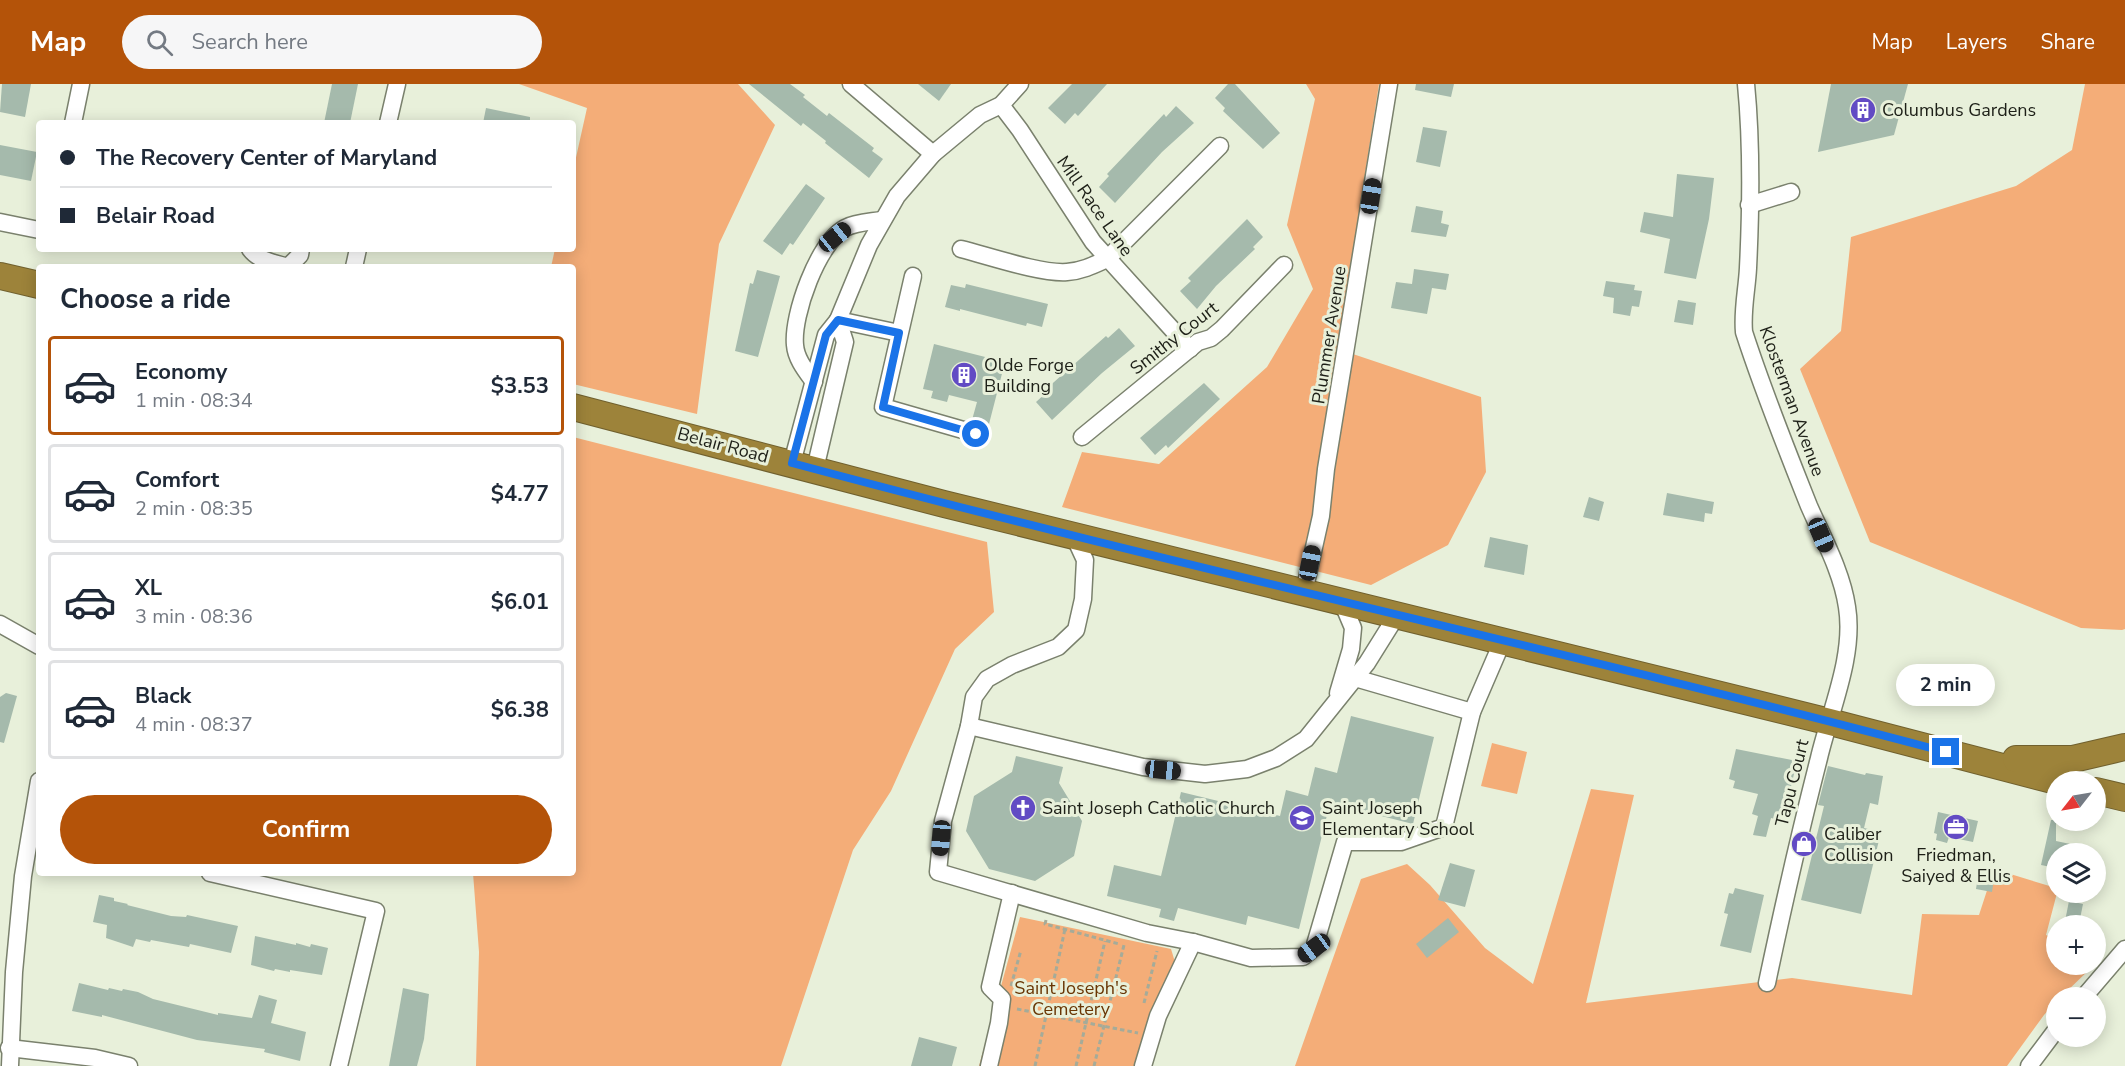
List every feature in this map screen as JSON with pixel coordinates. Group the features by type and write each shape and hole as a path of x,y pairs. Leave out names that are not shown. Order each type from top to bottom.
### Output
{"highway":[{"path":"0,276 36,284"},
{"name":"Belair Road","path":"576,408 944,504 1503,640 2046,778"},
{"path":"1969,758 2073,759 2125,747"},
{"path":"2106,793 2125,798"}],"street":[{"path":"74,120 81,84"},
{"path":"389,120 397,84"},
{"path":"852,84 933,154"},
{"path":"804,466 814,382 826,335 838,320 856,274 882,220 897,196 933,154 980,115 1001,105 1020,84"},
{"name":"Plummer Avenue","path":"1304,592 1321,516 1326,469 1389,84"},
{"name":"Klosterman Avenue","path":"1746,84 1750,167 1748,269 1742,318 1744,332 1792,465 1842,585 1848,608 1847,640 1830,722"},
{"name":"Mill Race Lane","path":"1001,105 1020,130 1093,242 1190,349"},
{"path":"962,249 1051,272 1088,268 1107,259 1220,146"},
{"path":"1749,205 1791,192"},
{"path":"814,382 795,347 795,327 819,258 844,229 855,224 882,220"},
{"path":"0,222 36,229"},
{"path":"252,252 268,262 276,264"},
{"path":"291,264 300,252"},
{"name":"Smithy Court","path":"1082,437 1190,349 1222,329 1284,265"},
{"path":"913,276 883,407 976,434"},
{"path":"838,320 899,333"},
{"path":"804,466 845,342 838,320"},
{"path":"1073,534 1085,560 1083,599 1076,630 1058,647 1012,665 987,679 974,697 969,726 943,821 938,872 1147,933 1193,942 1251,958 1303,957 1314,948 1345,842 1401,842 1444,826 1472,712 1503,640"},
{"path":"1336,700 1351,650 1353,628 1342,602"},
{"path":"969,726 1143,767 1205,774 1247,769 1276,758 1306,739 1367,663 1397,615"},
{"path":"0,624 36,644"},
{"path":"1355,678 1472,712"},
{"name":"Tapu Court","path":"1767,983 1794,855 1823,739 1830,722"},
{"path":"10,1066 14,972 36,812"},
{"path":"223,876 376,911 339,1066"},
{"path":"989,1066 1002,999 990,987 1012,893"},
{"path":"1143,1066 1158,1016 1193,942"},
{"path":"2092,987 2125,949"},
{"path":"2029,1066 2046,1043"},
{"path":"9,1048 95,1058 129,1066"}],"path":[{"path":"1035,1066 1065,929"},
{"path":"1076,1066 1105,940"},
{"path":"1094,1066 1124,945"},
{"path":"1001,1006 1151,1036"}],"green space":[{"path":"519,84 738,84 775,125 719,244 697,414 576,385 576,264 552,264 554,252 576,252 576,158 587,108"},
{"path":"1306,84 1379,84 1338,349 1481,397 1486,472 1448,545 1371,585 1062,507 1082,452 1159,464 1267,367 1313,289 1287,225 1315,99"},
{"path":"2085,84 2125,84 2125,629 2122,630 2081,628 1870,542 1800,369 1841,331 1851,237 2016,186 2072,150"},
{"path":"576,438 987,542 994,612 955,649 891,791 853,850 781,1066 476,1066 479,952 473,876 576,876"},
{"path":"1492,743 1527,752 1517,794 1481,786"},
{"path":"1591,789 1634,795 1586,1003 1792,978 1912,995 1922,914 1979,915 1994,869 2046,885 2046,903 2054,903 2051,915 2046,915 2046,975 2084,975 2071,987 2046,987 2046,1013 2007,1066 1295,1066 1361,879 1407,864 1430,885 1485,948 1533,984"},
{"name":"Saint Joseph's Cemetery","path":"1020,917 1171,949 1175,962 1150,1066 979,1066"}],"building":[{"path":"2,84 31,84 25,117 0,112"},
{"path":"332,84 358,84 351,120 325,120"},
{"path":"749,84 790,84 827,116 829,113 874,148 872,151 883,159 869,178 825,143 826,141 803,123 801,126"},
{"path":"918,84 951,84 939,101"},
{"path":"1072,84 1107,84 1078,116 1075,113 1065,124 1048,108"},
{"path":"1228,84 1235,84 1280,133 1263,149 1223,111 1225,108 1215,98"},
{"path":"1416,84 1454,84 1451,97 1415,90"},
{"name":"Columbus Gardens","path":"1831,84 1908,84 1894,135 1818,152"},
{"path":"1176,106 1194,123 1162,152 1115,203 1099,187 1109,176 1107,174 1164,114 1166,117"},
{"path":"486,108 530,117 530,120 484,120"},
{"path":"1423,127 1447,131 1440,167 1416,162"},
{"path":"0,145 36,152 31,181 0,175"},
{"path":"1677,174 1714,178 1709,219 1696,279 1664,273 1670,239 1640,232 1644,212 1673,217"},
{"path":"806,184 825,198 793,245 790,243 782,255 763,241"},
{"path":"1416,206 1443,211 1441,223 1449,225 1446,237 1411,232"},
{"path":"1247,219 1263,237 1253,247 1255,249 1216,286 1197,309 1180,291 1191,281 1188,278"},
{"path":"1414,269 1449,274 1446,290 1432,288 1427,314 1391,308 1396,282 1412,284"},
{"path":"757,270 780,276 758,357 735,351 750,283 753,284"},
{"path":"1606,281 1635,285 1634,290 1642,291 1639,307 1632,306 1630,316 1613,313 1614,298 1603,296"},
{"path":"966,284 1048,304 1042,327 1027,323 1026,326 945,307 951,285 965,288"},
{"path":"1678,300 1696,303 1693,325 1674,322"},
{"path":"1119,328 1135,346 1102,373 1052,420 1036,402 1047,392 1045,390 1106,336 1108,338"},
{"name":"Olde Forge Building","path":"934,344 1005,362 989,424 972,420 977,402 949,395 947,402 931,398 933,391 923,389"},
{"path":"1204,383 1220,399 1168,448 1166,445 1155,455 1140,438"},
{"path":"1667,493 1714,502 1712,514 1705,513 1704,522 1663,515"},
{"path":"1589,497 1604,502 1599,521 1583,517"},
{"path":"1490,537 1528,545 1524,575 1484,567"},
{"path":"6,693 17,696 4,743 0,742 0,697"},
{"path":"1351,716 1434,737 1413,824 1330,803 1299,929 1248,916 1246,925 1178,908 1174,921 1159,917 1161,909 1107,896 1114,865 1161,876 1181,792 1280,816 1286,790 1308,796 1315,767 1337,773"},
{"path":"1736,749 1797,761 1783,821 1771,818 1766,837 1753,835 1758,816 1752,814 1758,794 1733,788 1735,781 1729,779"},
{"name":"Saint Joseph Catholic Church","path":"1016,756 1063,767 1059,783 1082,821 1074,856 1035,881 989,869 966,831 974,796 1012,772"},
{"path":"1828,766 1865,775 1866,773 1883,776 1878,805 1870,803 1864,828 1881,832 1861,914 1801,900 1824,806 1818,805"},
{"name":"Friedman, Saiyed & Ellis","path":"1938,812 1978,821 1973,842 1949,837 1947,843 1936,840 1937,834 1934,833"},
{"path":"2049,831 2056,831 2056,841 2065,843 2046,843 2046,866 2041,865"},
{"path":"1450,863 1475,870 1465,907 1438,900"},
{"path":"1979,869 1995,872 1992,892 1976,889"},
{"path":"1735,888 1764,895 1751,953 1720,946 1728,914 1724,913 1729,893 1733,894"},
{"path":"99,895 171,916 186,917 187,915 238,926 231,953 190,944 189,947 136,939 133,947 106,938 107,925 93,922"},
{"path":"2069,903 2083,904 2081,915 2066,915"},
{"path":"1448,918 1459,932 1427,958 1416,944"},
{"path":"255,936 296,945 296,943 310,947 311,944 328,948 322,975 290,970 290,972 275,969 274,971 251,965"},
{"path":"79,983 108,990 109,988 138,992 153,999 218,1015 218,1013 252,1018 259,995 277,1000 271,1023 306,1032 300,1061 264,1052 265,1049 197,1040 102,1015 102,1017 72,1011"},
{"path":"403,988 429,994 424,1039 417,1066 389,1066"},
{"path":"919,1037 957,1047 952,1066 911,1066"}],"place":[{"name":"Columbus Gardens","path":"1863,110"},
{"name":"Olde Forge Building","path":"964,375"},
{"name":"Saint Joseph Catholic Church","path":"1023,808"},
{"name":"Saint Joseph Elementary School","path":"1302,818"},
{"name":"Friedman, Saiyed & Ellis","path":"1956,827"},
{"name":"Caliber Collision","path":"1804,844"}],"route":[{"path":"976,434 883,407 899,333 838,320 826,335 792,463 944,504 1503,640 1946,752"}]}
